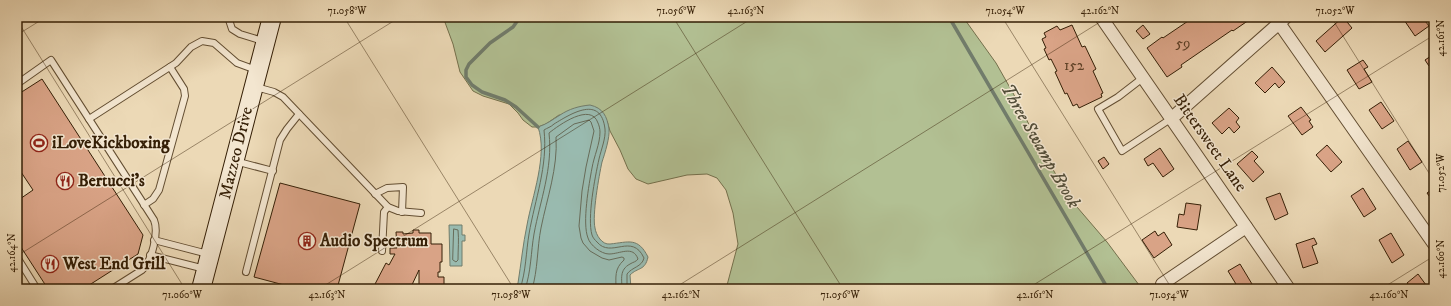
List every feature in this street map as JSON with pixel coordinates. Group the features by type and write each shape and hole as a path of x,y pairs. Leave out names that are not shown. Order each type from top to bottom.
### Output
{"main road":[{"name":"Mazzeo Drive","path":"201,289 272,17"}],"street":[{"name":"Bittersweet Lane","path":"1102,17 1289,289"},
{"path":"1172,118 1283,20 1434,244"},
{"path":"1162,284 1246,227"}],"lane":[{"path":"228,17 232,29 240,34 265,42"},
{"path":"89,119 178,61 195,44 206,41 217,44 255,79 280,95 388,207 402,212 421,213"},
{"path":"17,84 51,60 155,224 156,230 148,264 112,289"},
{"path":"144,205 153,199 159,190 186,96 184,88 170,66"},
{"path":"1144,77 1098,109 1122,151 1172,118"},
{"path":"246,272 282,137 286,129 299,114"},
{"path":"234,161 272,171"},
{"path":"375,194 387,188 403,187 402,212"},
{"path":"382,251 384,212 388,207"},
{"path":"154,240 208,262"},
{"path":"150,255 208,262"},
{"path":"17,257 37,289"}],"green space":[{"path":"443,17 963,17 996,63 1045,156 1071,200 1107,242 1142,289 726,289 738,244 733,213 726,190 717,178 707,174 687,175 648,184 636,179 628,169 610,131 607,121 559,115 546,124 538,127 532,127 523,120 509,104 483,96 473,91 460,72 453,44"}],"water":[{"path":"590,105 598,108 604,113 609,129 608,141 602,162 596,195 594,222 596,231 600,239 607,244 632,242 641,246 648,257 647,261 643,267 630,275 631,289 515,289 518,283 529,214 540,163 541,138 538,127 571,109"},
{"path":"449,225 462,225 462,235 465,235 465,241 462,241 462,266 450,266"}],"building":[{"path":"1194,17 1247,17 1249,20 1181,65 1182,67 1167,77 1147,48"},
{"path":"1343,17 1352,28 1325,52 1316,41"},
{"path":"1402,17 1422,17 1429,26 1415,36"},
{"path":"1072,25 1082,47 1085,46 1096,69 1093,71 1103,93 1101,94 1102,97 1079,108 1077,104 1073,106 1067,93 1065,94 1055,72 1057,71 1051,59 1049,60 1044,49 1046,48 1042,39 1046,37 1044,33 1057,26 1060,30"},
{"path":"1143,25 1150,34 1143,39 1136,31"},
{"path":"1434,54 1434,63 1429,66 1425,60"},
{"path":"1363,60 1368,67 1364,69 1372,82 1359,89 1347,70"},
{"path":"1272,67 1285,82 1279,88 1275,83 1265,93 1255,83"},
{"path":"42,79 143,235 138,254 83,289 48,289 17,241 17,201 33,190 17,166 17,95"},
{"path":"1381,102 1394,121 1382,129 1369,110"},
{"path":"1301,107 1311,120 1309,121 1313,127 1302,135 1288,116"},
{"path":"1229,108 1239,118 1236,122 1240,127 1234,133 1229,127 1222,134 1212,123"},
{"path":"1408,141 1422,162 1410,170 1397,149"},
{"path":"1327,145 1342,162 1331,172 1316,155"},
{"path":"1160,148 1174,169 1163,177 1153,163 1148,166 1144,159"},
{"path":"1252,151 1258,157 1254,161 1264,172 1253,182 1237,164"},
{"path":"1104,157 1109,164 1103,169 1098,161"},
{"name":"Audio Spectrum","path":"280,183 360,204 337,289 299,289 254,277"},
{"path":"1363,188 1376,209 1364,217 1351,196"},
{"path":"1434,188 1434,203 1427,193"},
{"path":"1280,193 1288,214 1275,220 1266,198"},
{"path":"1186,203 1201,205 1197,230 1177,227 1179,214 1184,215"},
{"path":"413,230 419,230 419,233 431,233 431,244 442,244 442,262 440,262 440,272 438,272 438,277 444,277 444,289 419,289 419,270 410,289 380,289 374,286 386,263 389,265 395,254 390,254 390,248 397,248 396,232 403,232 403,234 413,233"},
{"path":"1155,231 1158,236 1164,232 1172,245 1154,258 1142,240"},
{"path":"1391,233 1404,255 1392,263 1379,240"},
{"path":"1314,238 1317,244 1312,246 1318,263 1303,268 1296,244"},
{"path":"1240,264 1252,284 1243,289 1239,289 1228,271"},
{"path":"1418,274 1429,289 1411,289 1407,283"}],"waterway":[{"path":"524,17 518,20 513,27 490,43 469,64 466,70 466,77 472,85 482,92 505,100 516,107 538,127"},
{"name":"Three Swamp Brook","path":"949,17 1108,289"}],"place":[{"name":"iLoveKickboxing","path":"39,143"},
{"name":"Bertucci's","path":"65,181"},
{"name":"Audio Spectrum","path":"307,241"},
{"name":"West End Grill","path":"50,264"}]}
